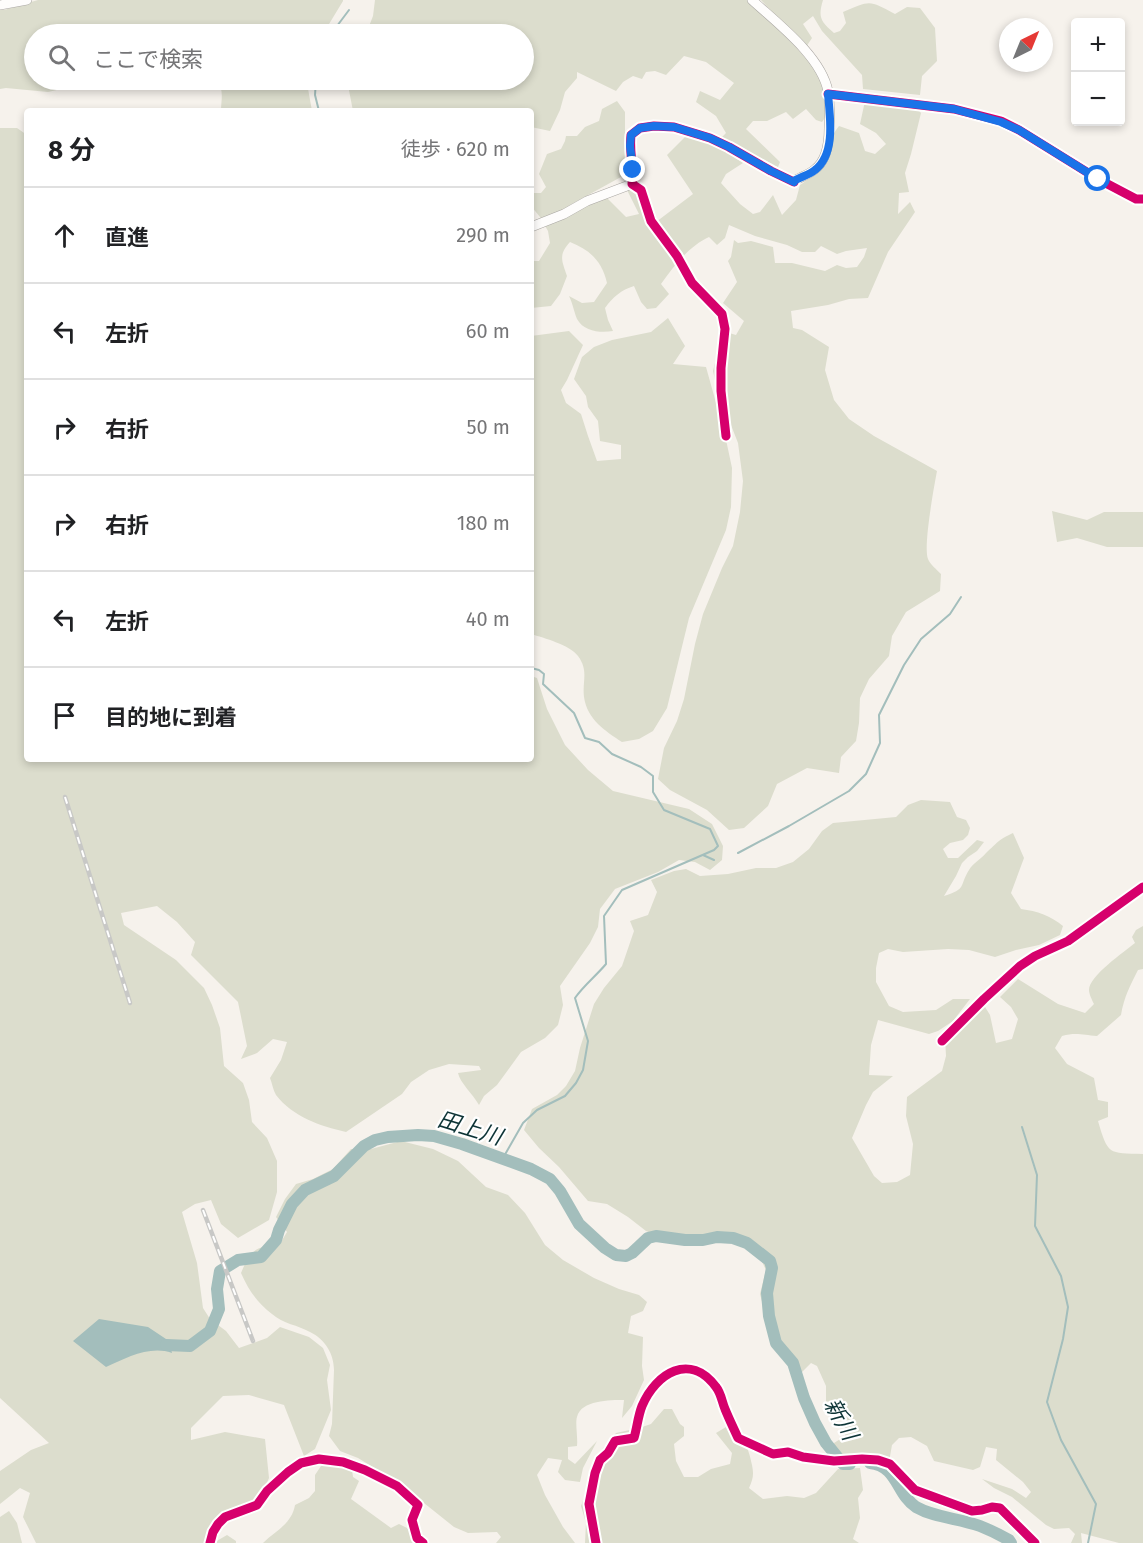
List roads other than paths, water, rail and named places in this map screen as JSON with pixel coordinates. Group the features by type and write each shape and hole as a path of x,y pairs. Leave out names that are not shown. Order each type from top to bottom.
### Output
{"street":[{"path":"0,5 27,0"},
{"path":"632,184 631,135 640,128 654,126 674,127 710,138 794,182 814,171 821,163 829,138 828,94 823,74 795,39 752,0"},
{"path":"828,94 954,109 1001,122 1019,130 1098,179 1136,199 1143,200"},
{"path":"534,226 564,214 587,201 632,184"},
{"path":"632,184 641,190 651,220 677,256 692,283 722,314 725,329 721,380 726,436"},
{"path":"942,1041 1020,966 1035,956 1068,941 1143,887"},
{"path":"596,1543 589,1504 600,1460 608,1453 615,1441 634,1438 643,1406 657,1383 668,1373 686,1368 702,1374 717,1388 738,1438 773,1454 788,1452 803,1458 834,1461 878,1460 890,1464 915,1490 972,1511 992,1507 1000,1508 1035,1543"},
{"path":"210,1543 213,1532 225,1517 256,1505 267,1491 288,1472 301,1463 319,1459 343,1462 397,1486 418,1505 412,1520 417,1538 423,1543"}],"water":[{"path":"99,1319 148,1327 169,1341 172,1353 147,1352 106,1367 73,1341"}],"waterway":[{"path":"338,24 349,10"},
{"path":"315,90 318,108"},
{"path":"738,853 849,791 866,774 880,743 879,715 904,665 921,639 950,614 961,597"},
{"path":"503,1158 523,1123 537,1110 565,1096 583,1070 588,1041 575,998 606,964 604,916 622,890 714,850 718,846 710,829 664,810 653,792 653,776 641,767 612,754 599,742 585,738 574,713 543,684 544,674 534,669"},
{"path":"703,855 714,860"},
{"path":"1022,1127 1037,1175 1035,1226 1061,1276 1068,1307 1063,1339 1047,1402 1061,1440 1096,1504 1088,1543"},
{"name":"田上川","path":"166,1345 190,1346 210,1331 219,1309 217,1289 220,1271 238,1260 261,1257 276,1240 292,1204 305,1190 334,1176 364,1146 375,1140 388,1137 434,1136 531,1169 550,1179 560,1191 579,1224 616,1255 626,1256 648,1238 656,1236 685,1240 717,1237 733,1238 747,1243 770,1261 772,1268 767,1293 769,1316 776,1343 793,1363 804,1398 826,1443 843,1464 850,1464"},
{"name":"新川","path":"870,1463 886,1469 909,1502 916,1507 980,1526 1011,1543"}],"railway":[{"path":"65,797 130,1003"},
{"path":"203,1210 253,1341"}]}
